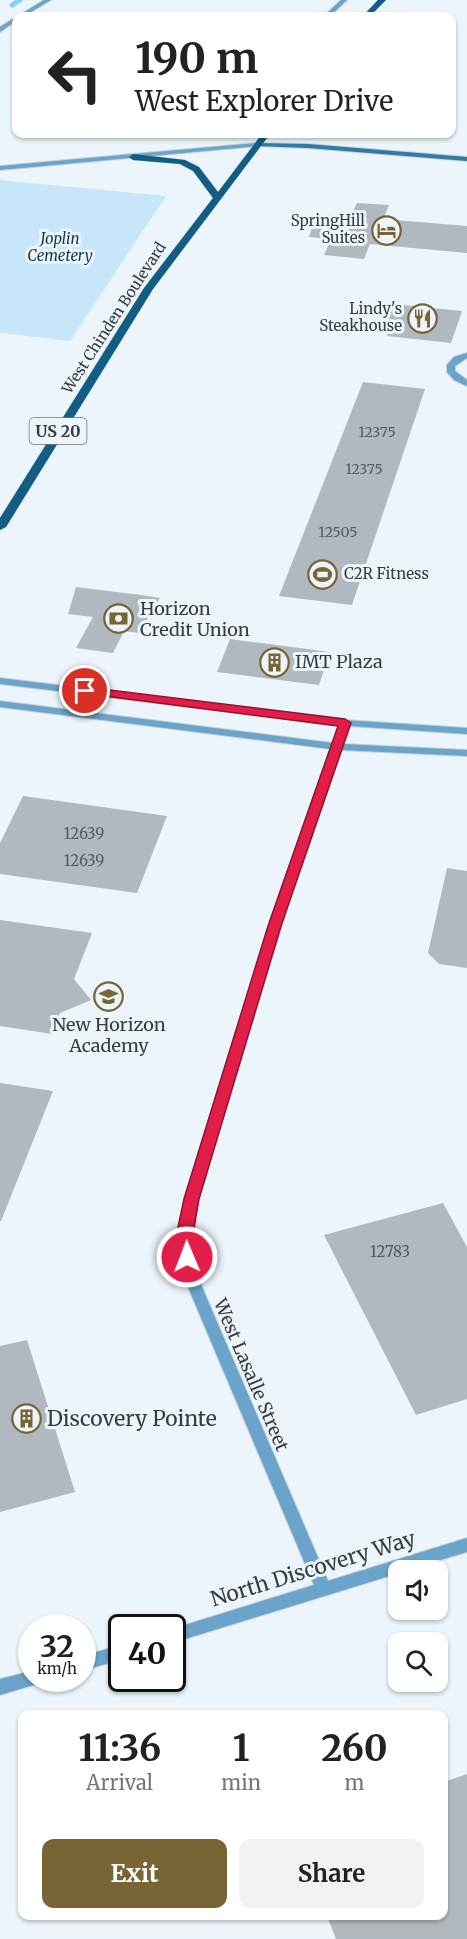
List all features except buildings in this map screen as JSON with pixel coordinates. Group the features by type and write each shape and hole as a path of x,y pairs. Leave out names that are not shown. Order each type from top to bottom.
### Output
{"main road":[{"path":"370,12 382,0"},
{"name":"West Chinden Boulevard","path":"0,527 149,288 262,138"},
{"path":"257,144 467,159"},
{"path":"134,157 182,162 196,169 217,196"}],"street":[{"path":"28,12 48,0"},
{"path":"331,12 344,0"},
{"path":"0,168 257,144"},
{"path":"467,355 457,359 451,365 451,372 467,383"},
{"path":"0,681 345,723 467,731"},
{"path":"0,704 337,747 467,753"},
{"name":"West Lasalle Street","path":"323,1589 195,1287 187,1257 186,1227 191,1199 273,932 345,723"},
{"name":"North Discovery Way","path":"186,1632 467,1545"},
{"path":"0,1687 18,1682"}],"green space":[{"name":"Joplin Cemetery","path":"0,180 166,196 70,341 0,333"}],"waterway":[{"path":"12,5 20,0"}],"place":[{"name":"SpringHill Suites","path":"386,230"},
{"name":"Lindy's Steakhouse","path":"423,318"},
{"name":"C2R Fitness","path":"323,574"},
{"name":"Horizon Credit Union","path":"119,619"},
{"name":"IMT Plaza","path":"274,662"},
{"name":"New Horizon Academy","path":"109,996"},
{"name":"Discovery Pointe","path":"26,1419"}],"route":[{"path":"85,691 345,723 275,926 191,1199 186,1227 187,1257"}]}
